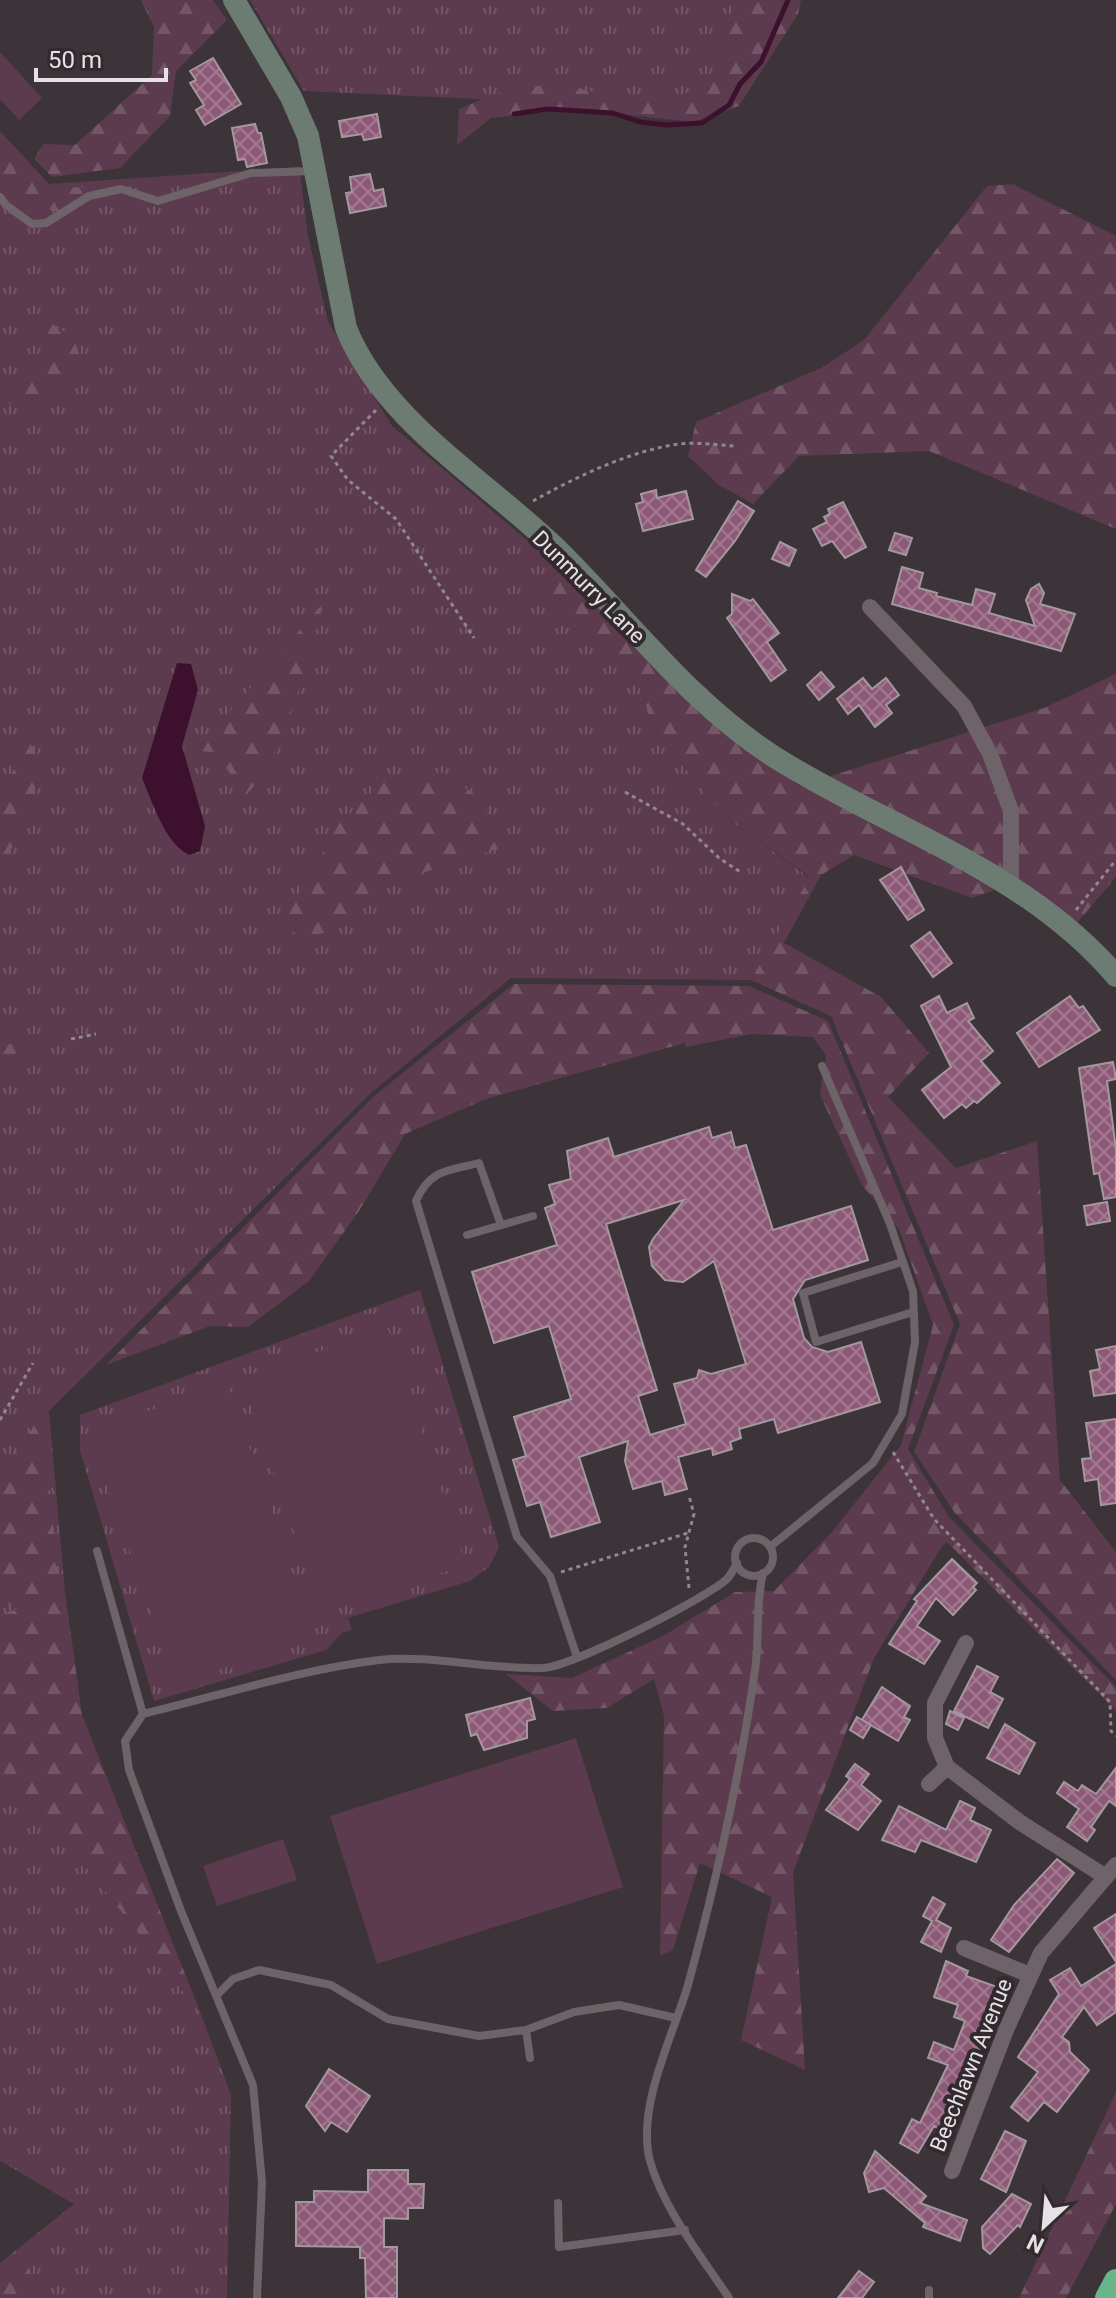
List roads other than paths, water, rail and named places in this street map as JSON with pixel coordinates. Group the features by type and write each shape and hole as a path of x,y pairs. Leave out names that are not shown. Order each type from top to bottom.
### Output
{"highway":[{"path":"1107,2298 1116,2281"}],"street":[{"name":"Dunmurry Lane","path":"234,0 291,97 308,136 317,171 325,235 346,328 358,353 391,397 443,450 560,552 690,690 727,724 777,758 1011,887 1063,925 1116,976"},
{"path":"870,607 964,706 990,754 1011,811 1011,887"},
{"path":"929,1784 947,1767 935,1738 935,1703 966,1643"},
{"name":"Beechlawn Avenue","path":"947,1767 1021,1823 1111,1871 1041,1953 952,2171"},
{"name":"Beechlawn Avenue","path":"964,1948 1030,1975"}],"lane":[{"path":"0,197 32,224 46,223 89,196 121,189 158,201 251,173 317,171"},
{"path":"770,1547 873,1463 902,1414 915,1342 913,1291 890,1224 822,1066"},
{"path":"501,1225 484,1161 439,1173 424,1182 416,1201 517,1537 550,1576 577,1657"},
{"path":"467,1235 533,1216"},
{"path":"902,1262 803,1293 816,1342 913,1312"},
{"path":"729,2298 685,2230 650,2160 649,2118 730,1811 756,1666 757,1600 763,1573 773,1559 770,1547 761,1539 749,1539 736,1552 737,1563 745,1573 763,1573"},
{"path":"97,1551 143,1714"},
{"path":"257,2298 262,2182 253,2085 181,1911 129,1770 125,1741 143,1714 230,1693 268,1679 382,1660 546,1668 612,1643 728,1578 737,1563"},
{"path":"217,1995 233,1979 259,1970 331,1985 388,2019 439,2031 479,2036 526,2030 574,2012 619,2005 676,2018"},
{"path":"526,2030 530,2058"},
{"path":"558,2203 559,2247 685,2230"}],"waterway":[{"path":"514,114 548,109 613,113 640,122 666,125 702,123 729,105 740,84 761,62 788,0"}]}
